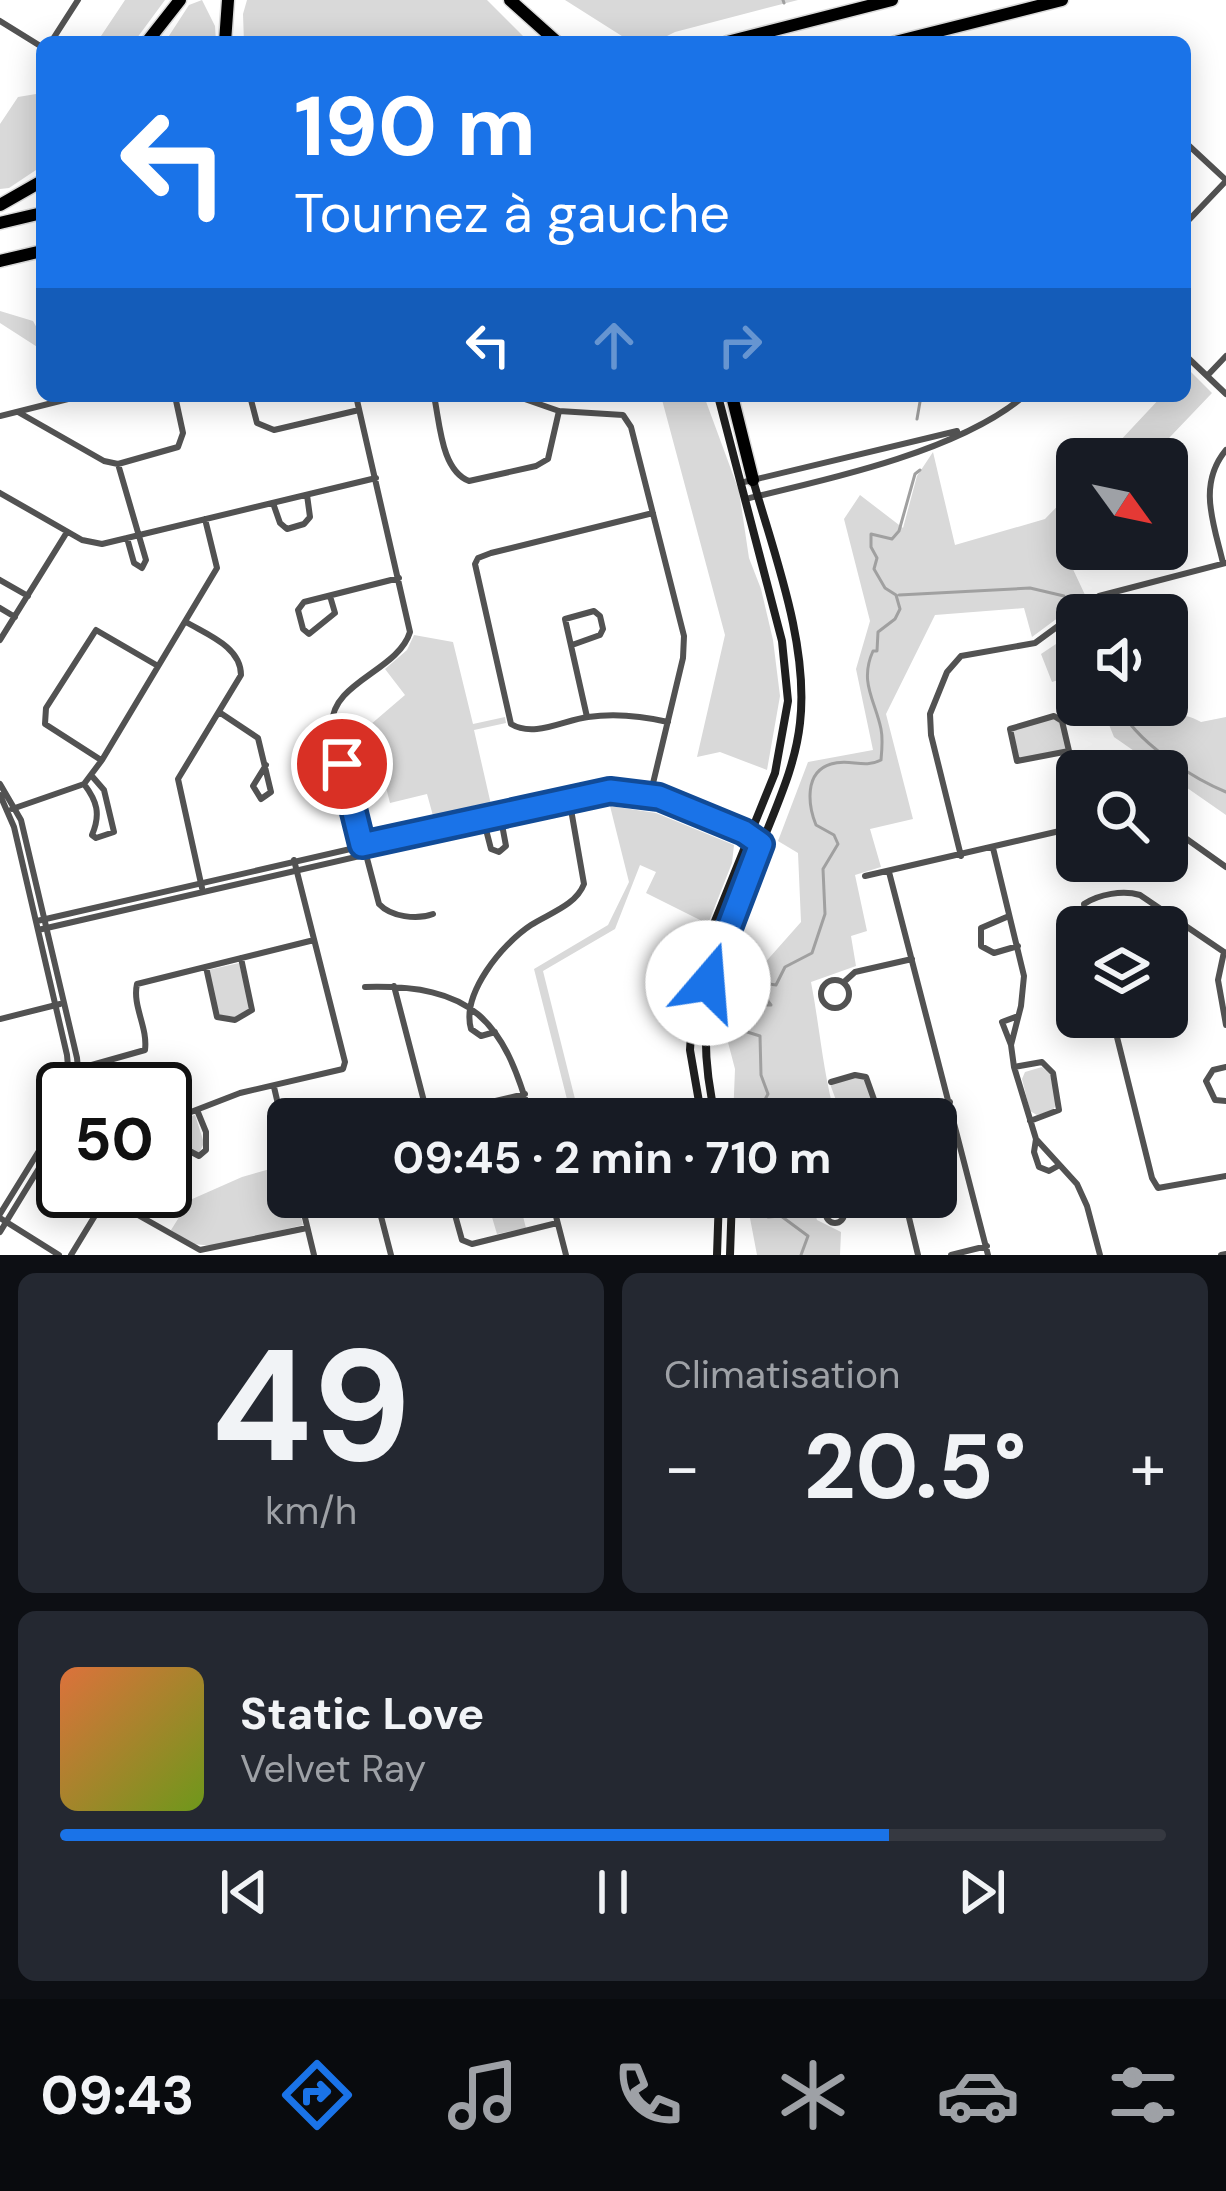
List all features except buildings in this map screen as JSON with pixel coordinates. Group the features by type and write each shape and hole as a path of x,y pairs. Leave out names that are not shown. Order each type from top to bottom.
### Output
{"highway":[{"path":"152,36 180,0"},
{"path":"225,36 228,0"},
{"path":"510,0 555,36"},
{"path":"521,0 556,36"},
{"path":"751,36 892,0"},
{"path":"919,36 1062,0"},
{"path":"923,36 930,33"},
{"path":"0,205 36,184"},
{"path":"0,223 36,214"},
{"path":"0,261 36,252"},
{"path":"733,402 747,482"}],"main road":[{"path":"712,1098 703,1042 711,971 796,746 801,710 800,664 758,496 747,482 720,402"},
{"path":"698,1098 689,1043 699,967 783,743 786,665 745,499 747,482"},
{"path":"786,665 800,664"},
{"path":"689,1043 703,1042"},
{"path":"717,1255 718,1218"},
{"path":"730,1255 731,1218"}],"street":[{"path":"55,36 78,0"},
{"path":"0,21 36,43"},
{"path":"1191,148 1226,180 1191,218"},
{"path":"1207,376 1226,356"},
{"path":"1191,361 1226,394"},
{"path":"0,416 58,402"},
{"path":"18,412 104,461 118,464 178,447 183,433 176,402"},
{"path":"252,402 257,422 263,429 274,430 360,410"},
{"path":"358,402 410,625 407,643 343,699 332,716 377,901 384,910 420,917 433,914"},
{"path":"435,402 450,465 469,481 548,459 559,411"},
{"path":"533,402 559,411 628,419 684,636 683,658 649,800"},
{"path":"745,499 837,475 973,428 1014,402"},
{"path":"38,422 50,404"},
{"path":"747,482 973,428"},
{"path":"961,856 931,735 930,714 947,672 962,656 1035,643 1099,596 1225,563 1208,495 1210,477 1226,450"},
{"path":"833,460 837,475"},
{"path":"118,464 146,560 142,568 134,563 127,538"},
{"path":"0,494 67,532 102,544 376,478"},
{"path":"273,503 286,529 310,517 307,495"},
{"path":"652,513 491,553 475,564 511,724 532,730 587,717 622,715 668,722"},
{"path":"12,809 84,784 92,776 217,568 205,519"},
{"path":"0,640 67,532"},
{"path":"330,596 335,613 309,634 302,629 298,610 304,602 399,578"},
{"path":"0,580 28,596"},
{"path":"0,608 15,617"},
{"path":"572,645 600,635 601,616 594,611 565,619 587,717"},
{"path":"186,622 231,650 241,664 241,675 178,779 202,887"},
{"path":"102,760 45,724 46,708 96,630 158,666"},
{"path":"219,712 258,738 266,765 271,792 261,799 253,786 266,765"},
{"path":"1059,718 1069,751 1017,761 1010,729 1059,718"},
{"path":"84,784 98,813 92,835 111,835 104,790 92,776"},
{"path":"0,784 12,809 73,1062"},
{"path":"41,925 610,791 649,800 761,844"},
{"path":"0,795 12,809"},
{"path":"495,1032 475,1035 467,1007 515,937 581,892 585,874 570,802"},
{"path":"484,822 491,849 499,852 506,846 500,818"},
{"path":"865,876 1056,832"},
{"path":"1188,840 1226,867"},
{"path":"993,848 1024,976 1011,1045"},
{"path":"192,1112 240,1094 337,1071 345,1062 295,864"},
{"path":"889,872 949,1098"},
{"path":"1084,906 1093,898 1129,892 1157,906"},
{"path":"1009,916 981,928 981,946 994,952 1018,946"},
{"path":"1188,927 1225,951 1218,980 1226,1025"},
{"path":"102,1062 145,1049 137,984 314,940"},
{"path":"206,967 217,1017 236,1020 252,1010 241,958"},
{"path":"844,982 846,1005 825,1008 822,985 912,959"},
{"path":"394,986 426,1109 435,1115 452,1113 525,1094"},
{"path":"365,987 428,988 467,1007 495,1032 513,1058 526,1098"},
{"path":"0,1019 59,1004"},
{"path":"1018,1016 1002,1022 1030,1121 1036,1138 1077,1184 1088,1206 1100,1255"},
{"path":"1118,1038 1158,1188 1226,1176"},
{"path":"1014,1067 1042,1062 1053,1073 1059,1110 1030,1121"},
{"path":"1226,1067 1213,1070 1206,1081 1215,1100 1226,1101"},
{"path":"831,1082 866,1077 873,1098"},
{"path":"274,1087 277,1098"},
{"path":"192,1152 199,1156 208,1141 197,1110"},
{"path":"951,1255 987,1251 957,1130"},
{"path":"1036,1138 1039,1167 1048,1171 1058,1166"},
{"path":"0,1232 2,1218 36,1159"},
{"path":"2,1218 36,1169"},
{"path":"2,1218 59,1255"},
{"path":"71,1255 93,1218"},
{"path":"144,1218 189,1248 200,1250 307,1228"},
{"path":"305,1218 314,1255"},
{"path":"381,1218 391,1255"},
{"path":"456,1218 462,1240 472,1244 557,1222"},
{"path":"556,1218 566,1255"},
{"path":"909,1218 918,1255"}],"shaded area":[{"path":"125,0 165,0 138,36 101,36"},
{"path":"202,0 216,36 169,36 189,5"},
{"path":"247,0 487,0 523,36 244,36"},
{"path":"565,0 798,0 667,36 622,36"},
{"path":"36,94 36,170 0,189 0,124 18,97"},
{"path":"0,311 33,321 36,346 0,323"},
{"path":"1191,372 1212,393 1169,438 1123,438 1156,402 1191,402"},
{"path":"663,402 706,402 739,491 749,558 773,640 780,696 767,770 720,752 697,757 725,635"},
{"path":"933,452 955,545 1045,519 1056,508 1056,570 1073,570 1085,594 1056,594 1056,619 1032,637 1024,608 935,615 886,714 913,819 870,829 881,867 855,875 867,931 851,936 856,966 811,982 831,1098 734,1098 735,1069 719,1008 725,988 754,975 801,922 798,853 778,841 808,762 873,750 856,669 870,621 844,519 860,495 903,528 917,476"},
{"path":"414,635 453,642 473,724 505,717 506,723 474,730 492,809 435,823 427,794 390,803 370,725 405,695 385,669 407,650"},
{"path":"1056,644 1056,681 1052,682 1041,654"},
{"path":"1188,717 1201,722 1226,717 1226,815 1188,789 1188,750 1133,750 1114,737 1110,726 1188,726"},
{"path":"1056,719 1069,750 1017,761 1010,729"},
{"path":"610,806 656,813 734,845 732,863 708,924 646,893 656,872 640,865 615,929 543,971 575,1098 567,1098 534,969 608,925 629,882"},
{"path":"239,963 250,1008 235,1017 219,1015 208,970"},
{"path":"1042,1067 1050,1074 1057,1104 1052,1111 1037,1115 1030,1111 1022,1079 1025,1072"},
{"path":"864,1077 872,1098 835,1098 830,1084"},
{"path":"192,1116 204,1143 199,1153 192,1150"},
{"path":"267,1170 267,1218 301,1218 303,1225 215,1246 192,1244 171,1230 179,1218 192,1218 192,1199"},
{"path":"492,1218 523,1218 526,1228 497,1234"},
{"path":"750,1218 816,1218 841,1232 840,1255 757,1255"}],"waterway":[{"path":"917,419 920,402"},
{"path":"766,1098 760,1036 744,1031 743,1020 758,1005 771,1005 760,991 763,983 776,985 785,967 812,953 825,914 823,869 838,844 813,817 810,790 816,774 838,762 881,760 882,733 867,672 873,651 877,651 878,632 900,609 896,595 885,588 874,569 877,558 871,534 892,539 899,531 920,470"},
{"path":"899,595 1030,588 1056,594"},
{"path":"1132,726 1165,756 1226,792"},
{"path":"784,1218 808,1236 801,1255"}],"route":[{"path":"342,764 362,845 610,791 659,797 744,832 761,844 708,983"}]}
